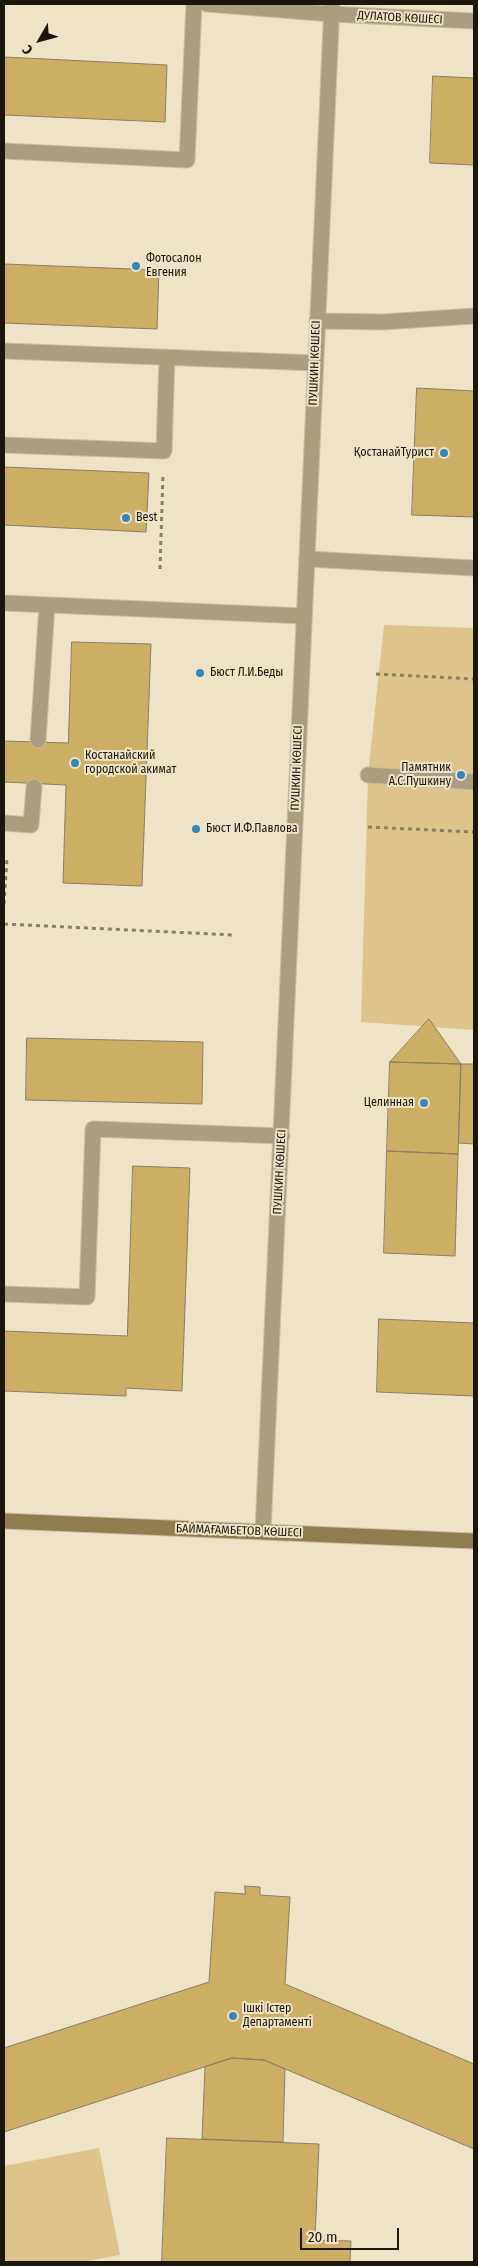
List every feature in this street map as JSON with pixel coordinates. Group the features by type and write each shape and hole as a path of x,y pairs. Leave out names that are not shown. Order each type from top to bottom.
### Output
{"main road":[{"name":"БАЙМАҒАМБЕТОВ КӨШЕСІ","path":"4,1520 474,1541"}],"street":[{"path":"4,151 187,160 194,4"},
{"name":"ДУЛАТОВ КӨШЕСІ","path":"207,4 332,9 474,22"},
{"name":"ПУШКИН КӨШЕСІ","path":"263,1531 282,1136 316,321 332,9"},
{"path":"316,321 383,322 474,316"},
{"path":"4,351 315,363"},
{"path":"4,445 164,451 167,357"},
{"path":"307,559 474,568"},
{"path":"4,603 304,616"},
{"path":"38,740 48,605"},
{"path":"368,775 474,782"},
{"path":"4,823 31,825 34,787"},
{"path":"4,1294 87,1297 93,1129 282,1136"}],"path":[{"path":"160,569 164,451"},
{"path":"376,674 474,679"},
{"path":"368,827 474,832"},
{"path":"4,904 7,858"},
{"path":"4,924 234,935"}],"shaded area":[{"path":"384,625 474,628 474,1030 361,1022 368,775"},
{"path":"99,2148 120,2255 82,2262 4,2262 4,2166"}],"building":[{"path":"4,57 167,65 165,122 4,115"},
{"path":"433,76 474,78 474,165 430,163"},
{"path":"4,264 159,270 157,329 4,323"},
{"name":"ҚостанайТурист","path":"417,388 474,391 474,517 412,515"},
{"path":"4,467 149,473 146,532 4,525"},
{"name":"Костанайский городской акимат","path":"72,642 151,644 142,886 63,883 66,785 4,782 4,741 68,743"},
{"path":"429,1019 461,1064 390,1062"},
{"path":"27,1038 203,1042 202,1104 26,1100"},
{"name":"Целинная","path":"390,1062 461,1064 458,1154 387,1151"},
{"path":"461,1064 474,1064 474,1144 459,1143"},
{"path":"387,1151 458,1154 455,1256 384,1253"},
{"path":"133,1166 190,1168 182,1391 126,1388 126,1396 4,1391 4,1331 127,1336"},
{"path":"379,1319 474,1323 474,1396 377,1392"},
{"name":"Ішкі Істер Департаменті","path":"245,1886 260,1887 260,1895 290,1897 285,1984 474,2064 474,2149 264,2060 232,2058 4,2132 4,2048 209,1982 215,1892 245,1894"},
{"path":"232,2058 264,2060 285,2069 283,2142 202,2139 205,2067"},
{"path":"167,2138 319,2144 315,2240 351,2241 350,2262 162,2262"}],"place":[{"name":"Фотосалон Евгения","path":"136,266"},
{"name":"ҚостанайТурист","path":"444,453"},
{"name":"Best","path":"126,518"},
{"name":"Бюст Л.И.Беды","path":"200,673"},
{"name":"Костанайский городской акимат","path":"75,763"},
{"name":"Памятник А.С.Пушкину","path":"461,775"},
{"name":"Бюст И.Ф.Павлова","path":"196,829"},
{"name":"Целинная","path":"424,1103"},
{"name":"Ішкі Істер Департаменті","path":"233,2016"}]}
